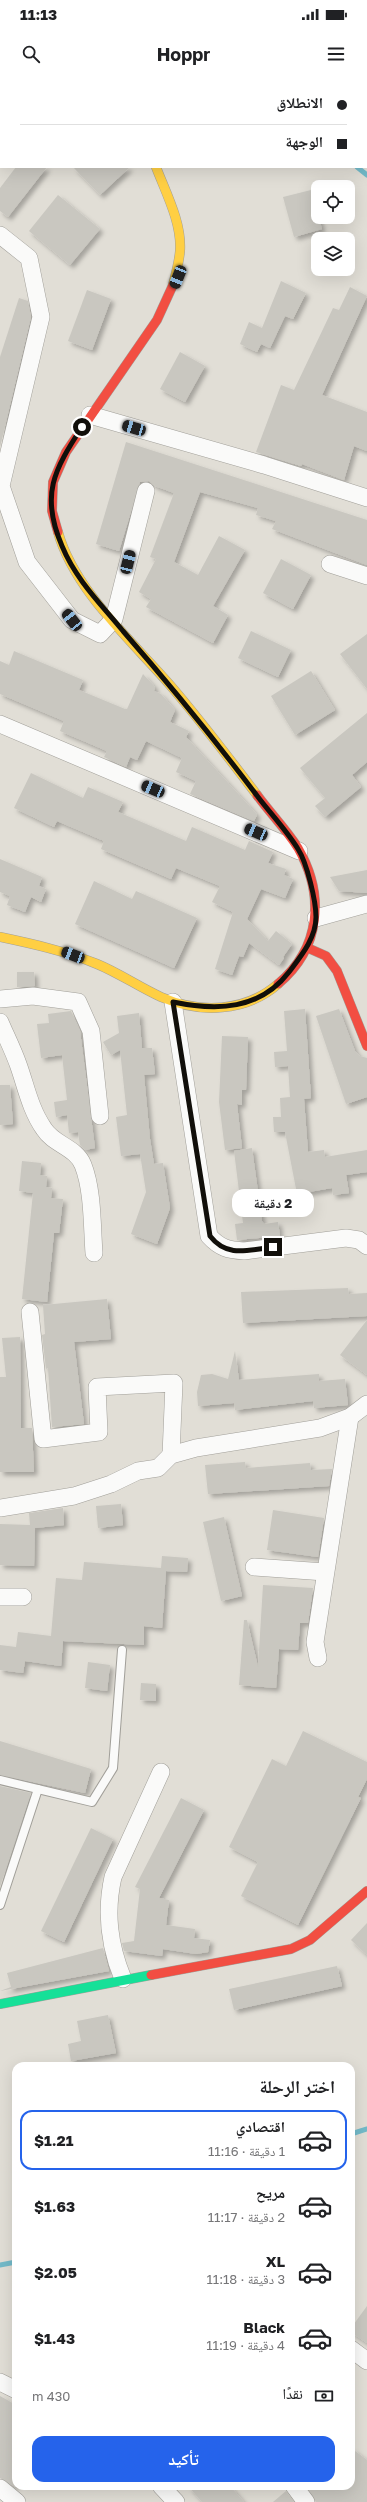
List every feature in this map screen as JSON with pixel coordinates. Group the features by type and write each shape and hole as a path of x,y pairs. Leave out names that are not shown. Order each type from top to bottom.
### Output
{"main road":[{"path":"0,937 61,951 109,969 173,1002 194,1007 220,1008 258,1000 283,980 308,948 316,918 311,887 299,851 208,730 80,580 62,546 51,507 53,478 66,452 90,415 151,332 167,303 178,277 180,248 176,223 156,168"},
{"path":"308,948 326,956 337,970 367,1046"},
{"path":"0,2004 123,1979 291,1949 310,1940 367,1891"}],"street":[{"path":"0,235 29,258 41,317 1,486 27,562 72,620 100,634 114,619 146,491"},
{"path":"90,415 264,465 367,498"},
{"path":"330,564 367,576"},
{"path":"0,724 299,851"},
{"path":"316,918 367,904"},
{"path":"0,998 33,996 78,1002 91,1031 100,1116"},
{"path":"173,1002 210,1236 216,1244 227,1250 244,1251 346,1238 359,1240 367,1246"},
{"path":"0,1022 18,1064 32,1108 44,1130 52,1140 76,1154 83,1165 87,1180 94,1253"},
{"path":"30,1312 43,1439 99,1432 97,1387 174,1383 171,1455"},
{"path":"0,1508 74,1496 111,1484 138,1471 158,1468 171,1455 196,1448 320,1428 350,1417 367,1404"},
{"path":"318,1658 315,1642 350,1417"},
{"path":"254,1567 325,1572"},
{"path":"0,1597 23,1597"},
{"path":"123,1979 111,1948 110,1892 113,1877 161,1772"},
{"path":"355,2352 367,2361"},
{"path":"0,2382 12,2388"},
{"path":"0,2488 17,2502"},
{"path":"165,2490 176,2502"},
{"path":"297,2490 306,2502"}],"lane":[{"path":"0,1780 92,1802 113,1768 122,1650"},
{"path":"0,1905 38,1789"}],"building":[{"path":"15,168 46,168 8,217 0,211 0,188"},
{"path":"74,168 129,168 100,195"},
{"path":"311,190 311,224 321,224 322,229 294,237 283,197"},
{"path":"58,195 100,229 70,265 29,231"},
{"path":"281,281 306,293 293,319 285,316 270,348 261,344 257,352 240,344 249,322 262,328"},
{"path":"350,287 367,296 322,395 367,412 367,451 354,446 344,480 302,464 301,466 256,452 281,385 294,390 333,308 339,310"},
{"path":"87,290 111,299 92,350 68,341"},
{"path":"19,298 28,301 31,317 0,447 0,357"},
{"path":"180,352 205,366 185,402 160,389"},
{"path":"126,442 367,520 367,565 272,529 276,521 256,515 258,508 200,492 174,562 198,575 219,536 245,550 213,606 228,615 213,643 146,607 151,599 139,592 156,559 150,557 174,493 155,486 149,481 140,482 119,551 96,544"},
{"path":"281,559 311,575 293,609 263,593"},
{"path":"251,631 291,650 278,677 238,658"},
{"path":"367,634 367,689 340,654"},
{"path":"14,651 83,680 79,690 125,709 127,709 143,674 155,687 154,691 161,694 175,710 170,722 189,731 186,737 257,815 254,821 190,794 196,781 176,772 182,758 146,741 137,760 130,757 126,767 104,757 107,751 60,731 64,721 0,694 0,661 9,665"},
{"path":"311,671 335,710 295,735 271,696"},
{"path":"367,713 367,762 352,775 361,787 325,817 315,806 325,798 300,768"},
{"path":"31,773 83,798 88,787 123,802 118,812 186,841 192,827 245,850 249,841 273,852 268,863 286,869 284,875 293,879 285,898 261,889 247,919 268,941 276,931 292,944 279,965 249,943 243,957 239,956 232,975 215,969 233,912 212,902 220,886 176,868 171,879 101,849 104,841 57,821 54,827 14,808"},
{"path":"0,859 42,877 39,886 46,889 41,902 31,897 25,912 7,905 10,896 0,892"},
{"path":"367,870 367,893 339,891 330,877"},
{"path":"94,881 132,899 136,891 197,918 174,968 75,924"},
{"path":"17,972 34,972 35,986 17,987"},
{"path":"305,1009 311,1098 304,1099 308,1152 324,1150 325,1157 367,1150 367,1172 346,1175 349,1193 333,1195 332,1188 297,1194 285,1132 274,1132 273,1117 281,1117 280,1098 290,1097 288,1066 275,1067 274,1052 287,1051 284,1011"},
{"path":"339,1009 355,1051 360,1056 367,1058 367,1097 346,1104 316,1016"},
{"path":"71,1011 80,1031 95,1148 85,1150 80,1145 78,1132 69,1133 67,1115 56,1117 54,1102 67,1100 62,1055 41,1058 37,1024 49,1023 48,1014"},
{"path":"139,1013 142,1048 152,1048 155,1074 144,1075 150,1139 154,1164 163,1163 170,1208 157,1244 131,1234 146,1192 140,1154 121,1156 116,1117 127,1115 120,1050 111,1055 103,1042 119,1033 117,1016"},
{"path":"222,1036 248,1037 246,1090 242,1090 242,1105 237,1104 242,1148 225,1150 219,1102"},
{"path":"0,1085 10,1085 13,1124 0,1125"},
{"path":"252,1148 262,1221 264,1224 278,1222 280,1236 237,1240 235,1224 243,1223 234,1151"},
{"path":"22,1161 41,1163 40,1175 47,1176 46,1187 52,1188 51,1198 63,1199 59,1233 54,1233 47,1302 22,1299 33,1193 19,1191"},
{"path":"348,1288 349,1294 367,1293 367,1316 243,1323 241,1292"},
{"path":"107,1299 111,1339 74,1342 84,1424 52,1427 48,1368 46,1369 42,1335 45,1334 43,1305"},
{"path":"367,1320 367,1375 340,1355"},
{"path":"20,1337 21,1428 32,1428 34,1472 0,1472 0,1377 6,1377 2,1338"},
{"path":"235,1351 239,1380 319,1374 319,1381 345,1379 348,1405 314,1408 313,1401 235,1410 234,1403 198,1406 197,1392 201,1375 212,1374 228,1379"},
{"path":"245,1462 246,1468 310,1463 311,1470 332,1469 329,1486 208,1494 205,1465"},
{"path":"121,1504 123,1525 98,1528 96,1506"},
{"path":"63,1508 64,1525 35,1528 34,1566 0,1565 0,1524 30,1525 29,1513"},
{"path":"273,1510 324,1518 318,1557 267,1550"},
{"path":"224,1517 242,1596 221,1601 203,1522"},
{"path":"162,1556 188,1558 187,1572 166,1571 162,1628 144,1626 144,1645 63,1641 61,1666 25,1661 23,1673 0,1670 0,1645 16,1647 18,1632 51,1636 56,1578 82,1580 84,1562 161,1568"},
{"path":"263,1585 313,1588 308,1623 300,1623 298,1650 279,1649 276,1688 239,1685 244,1620 247,1620 258,1667"},
{"path":"88,1662 110,1665 107,1691 85,1688"},
{"path":"141,1683 156,1684 156,1701 140,1700"},
{"path":"303,1731 367,1762 367,1779 358,1797 361,1798 298,1925 241,1896 258,1862 229,1847 272,1759 286,1766"},
{"path":"0,1741 91,1769 85,1793 0,1775"},
{"path":"0,1786 31,1793 0,1887"},
{"path":"181,1798 204,1810 159,1898 169,1900 166,1925 195,1929 194,1938 210,1940 208,1952 196,1954 163,1949 162,1956 124,1951 122,1943 134,1941 140,1889 135,1887"},
{"path":"91,1828 113,1839 64,1942 41,1931"},
{"path":"367,1923 367,1955 351,1940"},
{"path":"103,1948 109,1971 0,1991 11,1987 7,1973"},
{"path":"337,1966 342,1986 234,2010 229,1989"},
{"path":"108,2015 116,2053 71,2061 68,2044 81,2041 77,2021"},
{"path":"367,2306 367,2343 355,2335 355,2322"},
{"path":"0,2396 12,2403 12,2485 0,2478"},
{"path":"355,2451 367,2460 367,2502 316,2502 308,2490 355,2490"},
{"path":"192,2490 234,2490 244,2502 202,2502"},
{"path":"286,2491 294,2502 273,2502"}],"waterway":[{"path":"358,168 367,175"},
{"path":"355,2133 367,2129"},
{"path":"0,2265 12,2263"}],"traffic: fast":[{"path":"0,2004 151,1975"}],"traffic: slow":[{"path":"156,168 176,219 180,240 180,251 173,285"},
{"path":"58,532 66,553 90,594 122,633 155,668 181,699 215,740 257,795"},
{"path":"0,937 49,948 85,959 161,997 191,1006 207,1008 237,1005 252,1000 278,984"}],"traffic: jam":[{"path":"58,532 52,511 53,482 66,452 157,320 173,285"},
{"path":"257,795 298,848 307,866 315,902 314,920 310,938 303,954 292,970 278,984"},
{"path":"308,948 326,956 337,971 367,1046"},
{"path":"151,1975 291,1949 310,1940 367,1891"}],"route":[{"path":"82,427 66,452 53,478 51,507 62,546 84,586 208,730 299,851 311,887 316,918 308,948 283,980 258,1000 220,1008 194,1007 173,1002 210,1236 216,1244 227,1250 244,1251 273,1247"}]}
